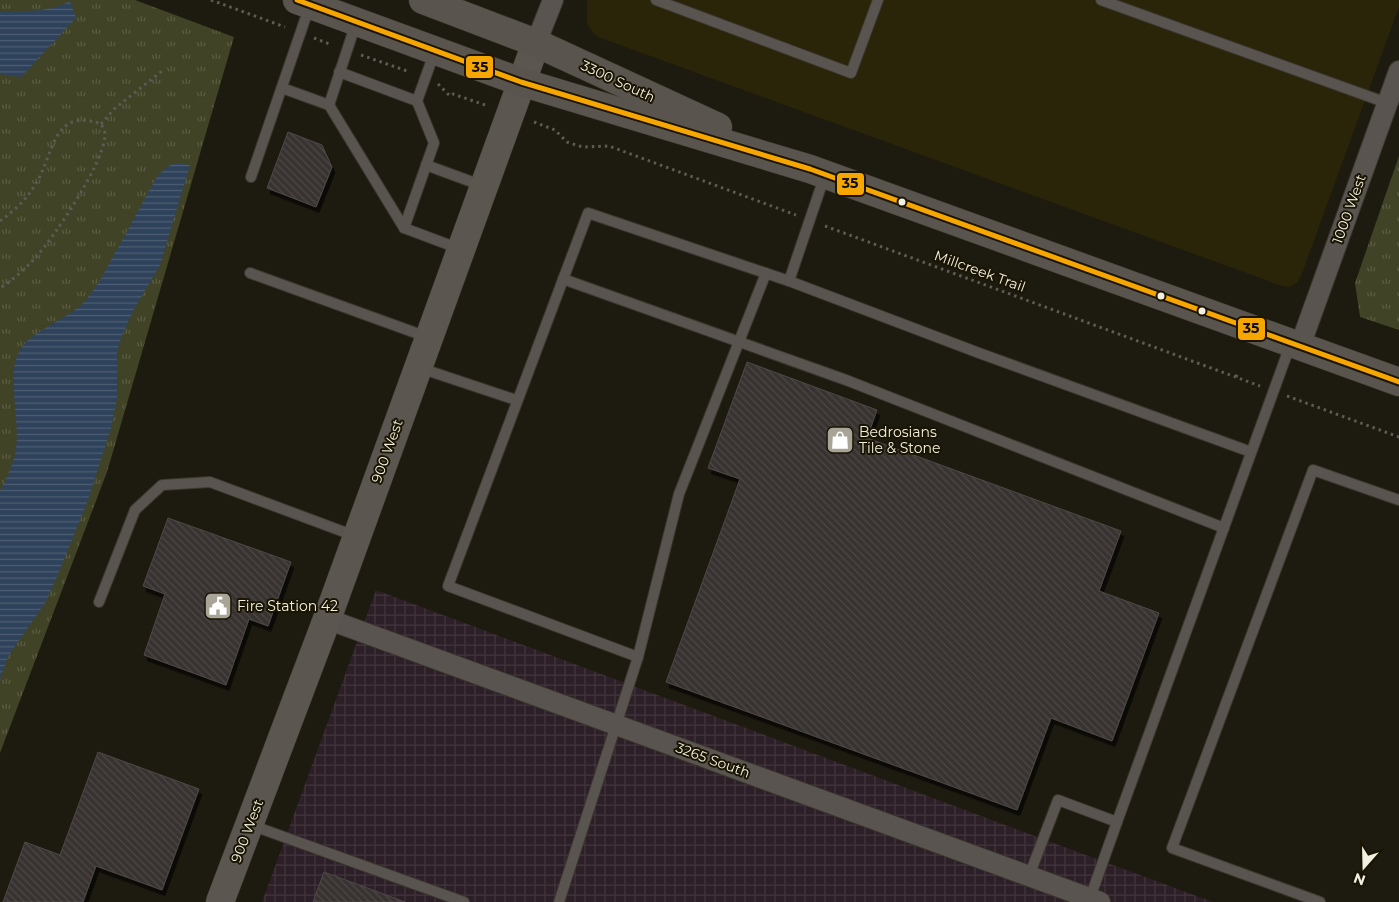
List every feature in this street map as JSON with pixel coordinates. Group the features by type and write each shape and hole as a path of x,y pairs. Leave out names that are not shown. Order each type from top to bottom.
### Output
{"main road":[{"name":"3300 South","path":"423,0 536,43 818,172"},
{"name":"3300 South","path":"303,2 521,82 818,172 1399,382"},
{"name":"900 West","path":"220,902 327,619 536,43"}],"street":[{"name":"900 West","path":"536,43 553,0"},
{"name":"1000 West","path":"1295,344 1399,72"},
{"name":"3265 South","path":"327,619 1095,900"}],"lane":[{"path":"656,0 850,73 878,0"},
{"path":"1101,0 1388,103"},
{"path":"252,177 282,88 303,2"},
{"path":"329,105 356,22"},
{"path":"404,228 434,143 417,101 435,50"},
{"path":"339,72 417,101"},
{"path":"282,88 329,105 404,228 460,249"},
{"path":"426,166 484,186"},
{"path":"789,281 810,220 818,172"},
{"path":"638,658 448,586 516,400 588,213 789,281 988,357 1252,452"},
{"path":"250,273 428,338"},
{"path":"559,902 638,658 679,494 766,273"},
{"path":"563,278 846,380 1224,528"},
{"path":"1095,900 1118,822 1274,391 1295,344"},
{"path":"418,367 516,400"},
{"path":"1320,902 1172,848 1313,470 1399,500"},
{"path":"100,602 135,510 162,485 210,482 356,536"},
{"path":"1029,876 1058,800 1118,822"},
{"path":"249,824 464,902"}],"path":[{"path":"101,124 114,109 162,71"},
{"path":"0,221 24,201 36,185 60,131 67,124 81,120 92,120 101,124 106,133 103,145 86,183 70,211 36,258 0,288"},
{"name":"Millcreek Trail","path":"555,130 568,142 576,145 583,147 609,146 1399,437"},
{"path":"1236,378 1238,372"}],"shaded area":[{"path":"587,0 1399,0 1399,7 1301,276 1297,283 1289,287 598,37 587,24"},
{"path":"376,590 1110,864 1213,902 262,902"}],"green space":[{"path":"0,0 135,0 234,37 107,472 0,753"},
{"path":"1399,156 1399,330 1360,317 1355,283"}],"water":[{"path":"70,1 76,18 21,77 0,74 0,11 27,11 53,8"},
{"path":"175,163 190,165 160,265 134,309 121,338 117,353 117,398 111,428 88,500 45,603 9,655 0,682 0,491 10,470 16,448 14,375 18,354 30,339 83,303 102,276 158,175"}],"building":[{"path":"288,132 322,145 332,167 316,207 267,188"},
{"path":"747,362 877,410 867,438 1121,531 1099,591 1159,613 1112,741 1051,718 1017,810 666,682 740,479 708,468"},
{"name":"Fire Station 42","path":"168,518 291,562 268,626 249,619 226,685 144,655 165,594 143,586"},
{"path":"98,752 199,789 162,890 96,866 83,902 3,902 25,842 60,855"},
{"path":"324,872 405,902 313,902"}],"transit line":[{"name":"35","path":"297,0 521,82 810,169 1399,382"}],"place":[{"name":"Bedrosians Tile & Stone","path":"840,440"},
{"name":"Fire Station 42","path":"218,606"}]}
